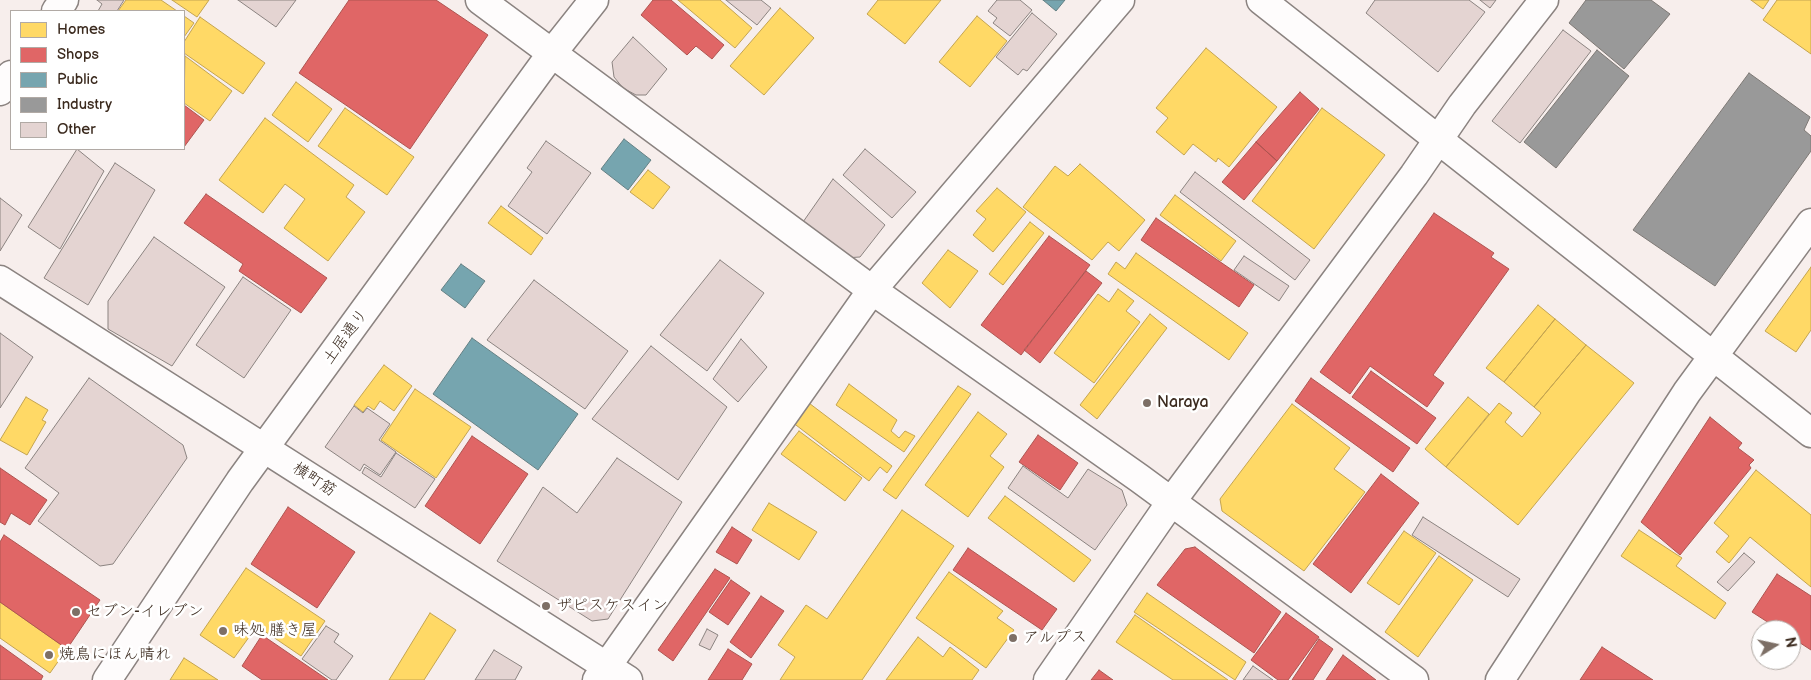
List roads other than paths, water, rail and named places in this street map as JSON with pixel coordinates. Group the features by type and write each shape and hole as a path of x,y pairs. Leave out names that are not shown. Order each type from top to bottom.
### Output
{"street":[{"path":"480,0 872,290 1171,502 1414,680"},
{"name":"土居通り","path":"107,680 265,448 552,53 594,0"},
{"path":"610,676 872,290 1120,0"},
{"path":"1261,0 1811,433"},
{"path":"1048,680 1171,502 1438,140 1544,0"},
{"path":"0,91 10,76"},
{"path":"1500,680 1686,392 1811,223"},
{"name":"横町筋","path":"0,280 265,448 610,676"}],"place":[{"name":"Naraya","path":"1147,403"},
{"name":"ザピスケスイン","path":"546,606"},
{"name":"セブン-イレブン","path":"76,612"},
{"name":"味処 膳き屋","path":"223,631"},
{"name":"アルプス","path":"1013,638"},
{"name":"焼鳥にほん晴れ","path":"49,655"}]}
